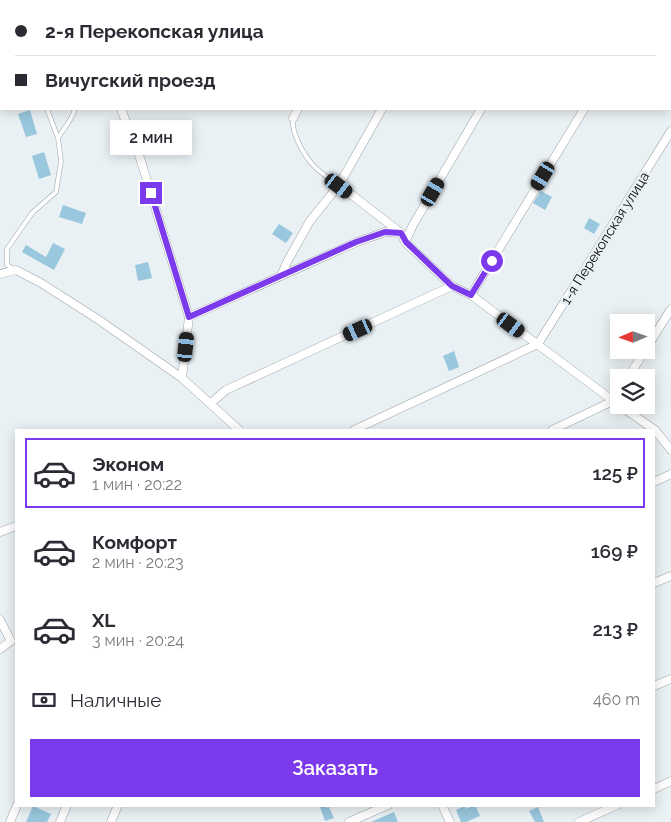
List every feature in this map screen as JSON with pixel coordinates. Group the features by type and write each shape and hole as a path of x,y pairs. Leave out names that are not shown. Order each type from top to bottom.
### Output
{"street":[{"path":"121,110 140,158 189,317 182,378"},
{"path":"293,118 297,110"},
{"path":"281,276 310,221 339,186 381,110"},
{"path":"406,242 413,226 480,110"},
{"path":"471,295 583,110"},
{"name":"1-я Перекопская улица","path":"538,344 671,131"},
{"path":"339,186 401,233 406,242 452,286 471,295 610,398"},
{"path":"189,317 356,242 385,232 401,233"},
{"path":"0,274 16,270 41,283 99,320 182,378 238,429"},
{"path":"211,403 226,390 452,286"},
{"path":"655,335 671,309"},
{"path":"356,429 538,344"},
{"path":"554,429 610,406"},
{"path":"632,414 654,429"},
{"path":"655,430 671,450"},
{"path":"655,482 671,474"},
{"path":"0,532 15,526"},
{"path":"655,583 671,576"},
{"path":"0,620 11,641 0,649"},
{"path":"655,686 671,679"},
{"path":"655,789 671,781"},
{"path":"10,822 16,807"},
{"path":"60,822 66,807"},
{"path":"110,822 117,807"},
{"path":"349,822 383,807"},
{"path":"443,807 450,822"},
{"path":"579,822 613,807"}],"lane":[{"path":"16,270 7,265 7,249 32,212 56,192 61,161 58,138 47,110"},
{"path":"58,138 73,117 75,110"},
{"path":"293,118 292,126 312,164 339,186"}],"building":[{"path":"30,110 37,134 26,137 18,114"},
{"path":"44,152 51,175 39,179 32,156"},
{"path":"541,191 552,197 545,210 533,203"},
{"path":"63,205 86,213 82,224 59,217"},
{"path":"589,218 600,224 594,234 584,228"},
{"path":"279,224 293,233 286,243 272,234"},
{"path":"53,243 65,249 54,270 22,252 26,245 46,257"},
{"path":"148,262 152,278 138,281 135,265"},
{"path":"454,351 459,367 449,371 443,356"},
{"path":"33,807 51,814 47,822 26,822"},
{"path":"320,807 329,807 334,818 325,821"},
{"path":"463,807 466,809 476,807 480,816 466,822 461,822 456,810"},
{"path":"538,807 544,822 535,822 529,811"},
{"path":"394,812 398,822 371,822"}],"route":[{"path":"151,193 189,317 356,242 385,232 401,233 406,242 452,286 471,295 492,261"}]}
